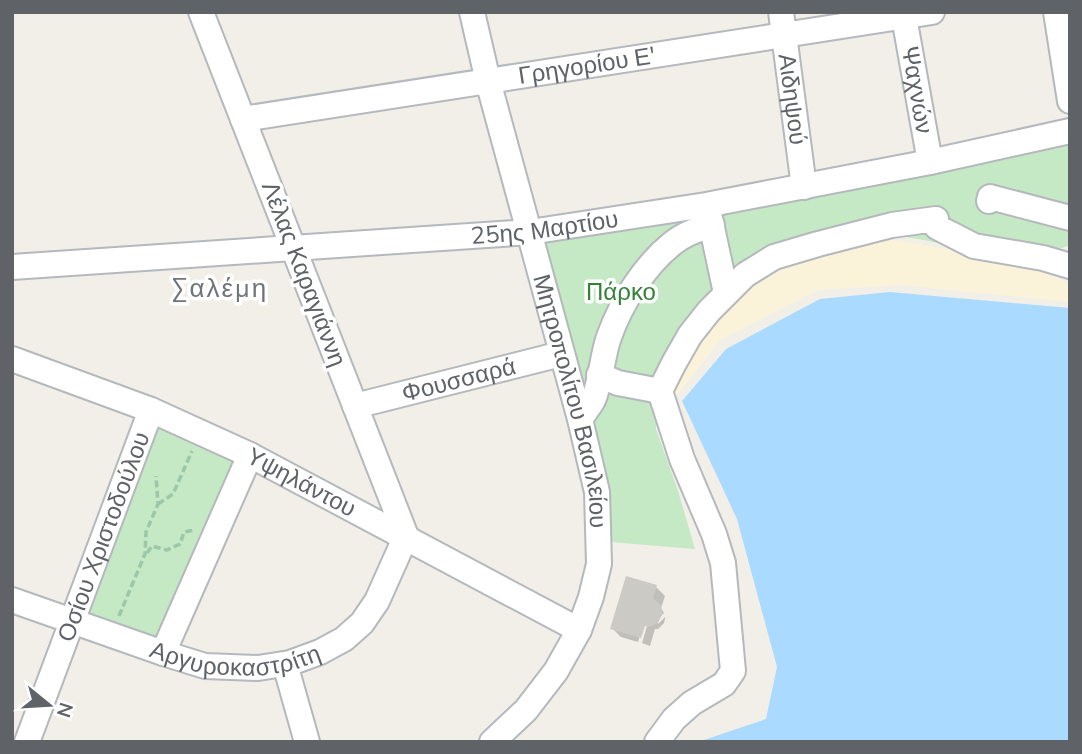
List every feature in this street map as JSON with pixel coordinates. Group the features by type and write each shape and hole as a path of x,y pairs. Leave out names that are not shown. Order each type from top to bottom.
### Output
{"street":[{"name":"Λέλας Καραγιάννη","path":"201,12 406,536"},
{"name":"Μητροπολίτου Βασιλείου","path":"472,12 597,492 600,564 579,630 556,671 526,710 492,742"},
{"name":"Γρηγορίου Ε'","path":"243,119 488,81 782,24 904,17 932,12"},
{"path":"1056,12 1070,101"},
{"name":"Ψαχνών","path":"904,17 930,162"},
{"name":"Αιδηψού","path":"782,24 804,187"},
{"name":"25ης Μαρτίου","path":"12,267 530,232 709,215 804,187 1070,131"},
{"path":"989,201 990,197 1070,218"},
{"path":"709,215 726,293"},
{"path":"580,419 593,399 608,339 618,314 635,285 673,243 693,231 709,215"},
{"path":"657,742 674,719 692,703 724,684 733,671 723,563 714,534 682,459 660,391 690,335 726,293 745,275 774,257 892,225 936,219 937,227 974,246 1043,258 1070,266"},
{"name":"Φουσσαρά","path":"355,406 561,354"},
{"name":"Υψηλάντου","path":"12,359 151,410 250,455 579,630"},
{"path":"599,375 618,383 660,391"},
{"name":"Οσίου Χριστοδούλου","path":"27,742 151,410"},
{"path":"163,653 250,455"},
{"name":"Αργυροκαστρίτη","path":"12,600 205,666 258,668 285,664 320,652 344,639 362,623 377,601 406,536"},
{"path":"285,664 307,742"}],"path":[{"path":"158,504 173,494 200,433"},
{"path":"145,554 146,532 158,504 156,476"},
{"path":"111,634 145,554 152,546 167,550 180,544 184,532 221,522"}],"green space":[{"name":"Πάρκο","path":"1070,131 1070,245 1026,261 856,228 656,380 656,429 695,549 599,541 530,232"},
{"path":"151,410 250,455 163,653 72,621"}],"sand":[{"path":"849,232 1027,263 1070,284 1070,302 901,285 818,290 720,340 673,400 702,474 685,490 649,398 723,270"}],"water":[{"path":"890,292 1070,308 1070,742 698,742 766,719 777,667 737,519 682,401 726,349 820,299"}],"building":[{"path":"626,576 657,585 653,598 661,605 662,614 658,623 645,626 641,638 610,629"}],"district":[{"name":"Σαλέμη","path":"220,288"}]}
